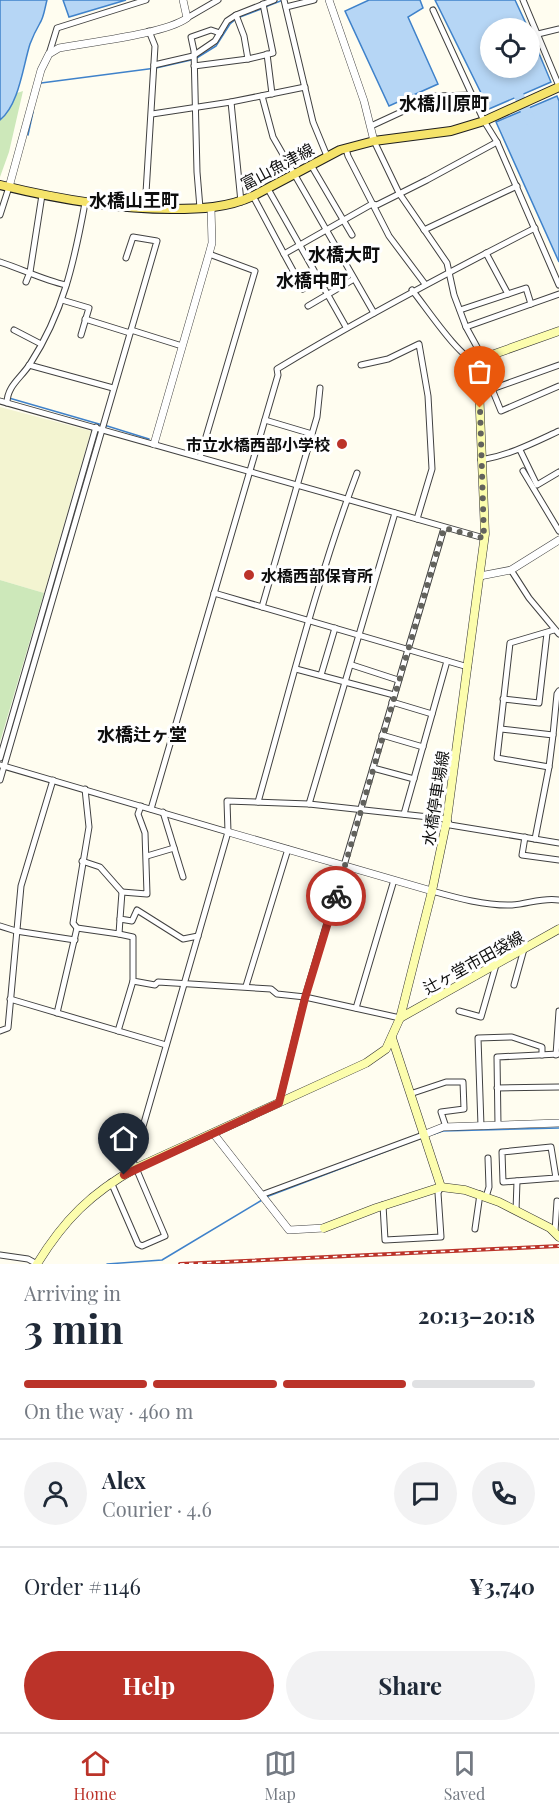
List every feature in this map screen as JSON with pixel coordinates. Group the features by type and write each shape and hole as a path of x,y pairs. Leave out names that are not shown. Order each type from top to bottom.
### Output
{"main road":[{"name":"富山魚津線","path":"0,185 85,203 145,209 211,208 240,202 346,148 374,141 451,131 486,119 558,87"},
{"path":"481,361 559,331"},
{"name":"水橋停車場線","path":"392,1038 400,1018 432,891 447,819 480,576 484,538 481,361"},
{"name":"辻ヶ堂市田袋線","path":"400,1018 558,932"},
{"path":"37,1264 75,1212 111,1182 136,1168 366,1063 386,1049 392,1038"},
{"path":"392,1038 441,1186"},
{"path":"324,1228 441,1186 483,1195 557,1235"}],"street":[{"path":"0,215 41,70 57,28 146,0"},
{"path":"183,0 187,18"},
{"path":"49,54 59,48 172,26 218,0"},
{"path":"154,64 193,56 215,41 227,21 236,15 274,0"},
{"path":"284,0 313,122 327,156"},
{"path":"286,7 314,0"},
{"path":"329,0 374,141 399,193 447,263 454,295 481,361 472,362 449,338 412,290"},
{"path":"523,0 531,18"},
{"path":"194,66 248,59 273,53 262,4"},
{"path":"433,10 472,95 497,142 559,285"},
{"path":"236,15 244,36 248,59"},
{"path":"540,34 559,29"},
{"path":"200,208 191,37 211,30 220,33"},
{"path":"145,209 154,64 154,46 149,31"},
{"path":"540,39 558,87"},
{"path":"267,54 273,94"},
{"path":"152,114 231,102 305,87"},
{"path":"371,126 436,96 472,95"},
{"path":"262,96 273,137 374,313"},
{"path":"231,102 240,202"},
{"path":"284,254 372,204 377,205 497,142"},
{"path":"346,148 389,236 425,284"},
{"path":"311,165 352,235"},
{"path":"424,230 517,186"},
{"path":"268,189 346,327"},
{"path":"26,282 30,272 42,195"},
{"path":"253,196 303,289"},
{"path":"7,403 7,392 29,365 53,324 78,246 85,203"},
{"path":"154,444 212,243 211,208"},
{"path":"151,809 278,375 277,369 412,290 535,228"},
{"path":"0,758 157,242 133,237 126,258"},
{"path":"486,253 508,294"},
{"path":"200,457 255,271 209,254"},
{"path":"0,262 30,272 44,280 66,285"},
{"path":"308,306 354,279"},
{"path":"460,310 526,288 531,304"},
{"path":"466,327 559,294"},
{"path":"62,300 89,308 81,335"},
{"path":"86,319 182,346"},
{"path":"14,330 41,344"},
{"path":"361,365 388,359 419,344 428,396 432,470 417,519"},
{"path":"29,365 113,388"},
{"path":"480,388 492,389 559,365"},
{"path":"492,389 501,411 559,386"},
{"path":"262,607 317,417 320,388"},
{"path":"0,401 484,538"},
{"path":"265,420 312,434"},
{"path":"0,780 2,765 99,428"},
{"path":"481,460 520,450 559,431"},
{"path":"520,450 535,486 559,531"},
{"path":"524,471 535,486"},
{"path":"535,486 559,472"},
{"path":"258,802 346,500 357,473"},
{"path":"309,804 396,513"},
{"path":"279,1103 305,998 444,528"},
{"path":"480,576 511,570 559,540"},
{"path":"511,570 529,598 557,632"},
{"path":"214,593 468,667"},
{"path":"321,675 336,627"},
{"path":"549,767 497,758 510,644 557,632"},
{"path":"503,699 539,703 547,633"},
{"path":"404,814 447,661"},
{"path":"352,665 398,680"},
{"path":"296,669 394,695"},
{"path":"535,839 556,743 553,735 559,691"},
{"path":"392,702 432,714"},
{"path":"501,729 553,735"},
{"path":"382,735 423,747"},
{"path":"2,765 446,895 504,904 552,898 559,900"},
{"path":"373,768 414,779"},
{"path":"0,1031 8,1028 21,886 53,780"},
{"path":"57,1013 77,928 73,922 89,827 85,789"},
{"path":"111,1182 138,1244 142,1246 165,1236 134,1161 228,832 227,801 309,804 447,819 450,825 559,843"},
{"path":"82,861 100,867 122,892 147,894 145,833 138,814 141,806"},
{"path":"163,812 183,877"},
{"path":"525,837 522,855 559,860"},
{"path":"147,856 174,848"},
{"path":"246,986 288,849"},
{"path":"356,1008 394,880"},
{"path":"118,933 122,892"},
{"path":"120,919 132,921 137,910 183,939 198,936"},
{"path":"0,926 16,931 75,940"},
{"path":"77,928 118,933 133,938 133,981 118,1031"},
{"path":"514,985 524,949"},
{"path":"459,1011 481,1017 496,965"},
{"path":"133,981 155,985 158,982 271,989 277,994 400,1018"},
{"path":"10,999 166,1045"},
{"path":"498,1125 496,1057 557,1055 559,1011"},
{"path":"481,1126 478,1038 512,1037 542,1047 542,1055"},
{"path":"410,1094 446,1082 463,1082 464,1110 441,1112 446,1127"},
{"path":"497,1088 559,1087"},
{"path":"261,1195 446,1127 559,1123"},
{"path":"213,1133 289,1230 324,1228"},
{"path":"551,1147 557,1178 503,1182 502,1152 551,1147"},
{"path":"475,1229 483,1195 489,1187 488,1158"},
{"path":"516,1211 517,1181"},
{"path":"383,1205 386,1240 441,1237 438,1193 441,1186"},
{"path":"557,1201 557,1235"},
{"path":"0,1255 28,1259 37,1264"}],"green space":[{"path":"23,91 9,152 0,177 0,120 17,93"},
{"path":"0,407 91,431 44,593 0,580"},
{"path":"0,580 44,593 0,742"}],"water":[{"path":"0,0 47,0 42,18 30,44 20,85 12,105 0,120"},
{"path":"63,0 126,0 69,17"},
{"path":"369,0 420,0 423,8 408,17 438,84 389,106 345,11"},
{"path":"435,0 515,0 523,18 480,18 480,78 540,78 540,56 551,82 489,109"},
{"path":"557,96 559,101 559,262 496,122"}],"waterway":[{"path":"265,7 283,0"},
{"path":"240,17 261,9"},
{"path":"195,59 216,46 230,24 236,19"},
{"path":"41,83 156,68 191,60"},
{"path":"511,78 531,122"},
{"path":"28,135 33,112"},
{"path":"9,398 99,424"},
{"path":"98,434 99,424"},
{"path":"104,425 149,439"},
{"path":"3,757 63,554"},
{"path":"434,1134 443,1131 559,1128"},
{"path":"266,1197 421,1138"},
{"path":"107,1264 162,1260 262,1200"}],"railway":[{"path":"180,1264 559,1246"}],"way so far":[{"path":"336,896 444,528 484,538 480,408"}],"place":[{"name":"市立水橋西部小学校","path":"342,444"},
{"name":"水橋西部保育所","path":"249,575"}],"district":[{"name":"水橋川原町","path":"444,103"},
{"name":"水橋山王町","path":"134,200"},
{"name":"水橋大町","path":"344,254"},
{"name":"水橋中町","path":"312,280"},
{"name":"水橋辻ヶ堂","path":"142,734"}],"route":[{"path":"124,1175 279,1103 305,998 336,896"}]}
